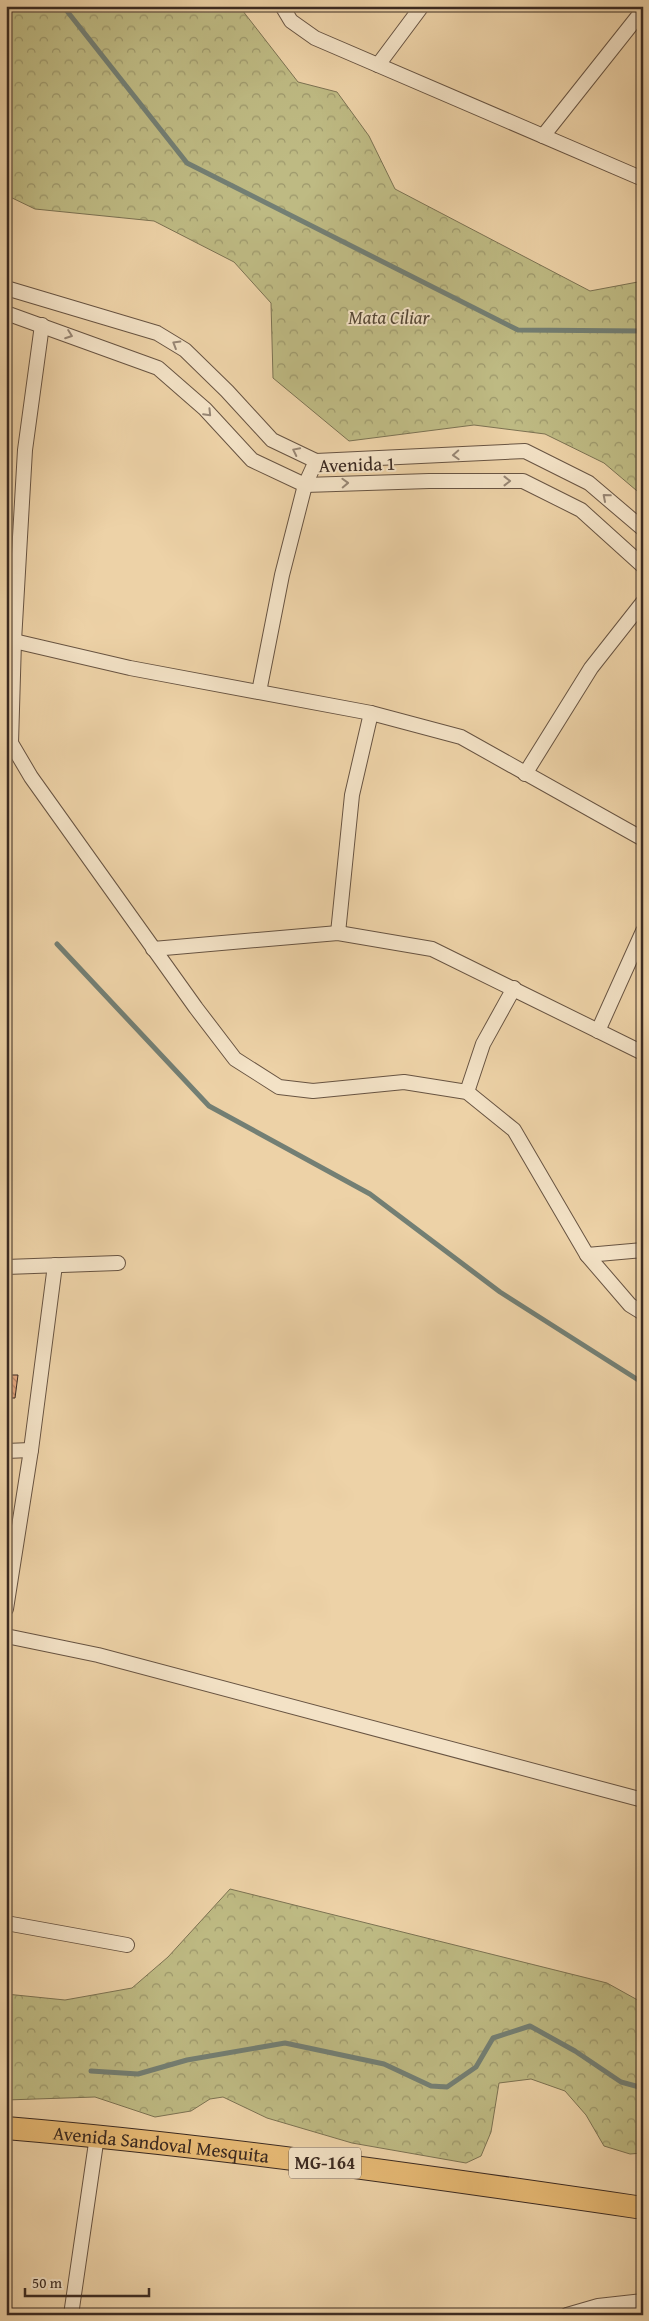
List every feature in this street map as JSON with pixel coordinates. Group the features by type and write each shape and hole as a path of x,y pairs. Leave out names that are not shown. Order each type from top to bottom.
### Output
{"main road":[{"name":"Avenida Sandoval Mesquita","path":"6,2128 96,2136 467,2181 643,2208"}],"street":[{"path":"282,6 291,21 315,38 643,179"},
{"path":"378,65 422,6"},
{"path":"543,136 643,10"},
{"name":"Avenida 1","path":"6,288 157,334 185,350 228,391 272,440 316,461 525,452 590,483 643,529"},
{"name":"Avenida 1","path":"6,314 42,325 158,368 205,409 252,460 305,485 429,481 523,482 581,510 643,566"},
{"path":"42,325 25,450 9,743 31,777 235,1059 278,1087 313,1091 404,1082 466,1092 514,1130 587,1255 630,1305 643,1313"},
{"path":"259,692 282,576 305,485 316,461"},
{"path":"525,774 591,668 643,602"},
{"path":"14,641 130,668 371,713 461,737 643,839"},
{"path":"338,933 352,795 371,713"},
{"path":"598,1031 643,931"},
{"path":"154,948 338,933 432,949 643,1053"},
{"path":"466,1092 483,1044 514,988"},
{"path":"587,1255 643,1250"},
{"path":"6,1267 118,1263"},
{"path":"6,1609 31,1450 55,1265"},
{"path":"6,1451 31,1450"},
{"path":"6,1636 98,1655 643,1800"},
{"path":"6,1923 127,1945"},
{"path":"71,2315 96,2136"},
{"path":"567,2315 598,2306 643,2301"}],"green space":[{"name":"Mata Ciliar","path":"6,6 239,6 298,82 337,92 369,136 395,189 590,291 643,281 643,496 604,463 545,434 474,425 349,441 273,378 271,303 234,262 154,221 35,209 6,195"},
{"path":"230,1889 607,1983 643,2003 643,2153 630,2154 604,2146 586,2115 565,2091 531,2079 499,2083 491,2132 481,2156 466,2163 352,2143 267,2118 223,2097 210,2099 191,2111 155,2117 95,2097 6,2100 6,1994 65,2000 132,1988 168,1957"}],"building":[{"path":"6,1375 18,1375 15,1398 6,1398"}],"waterway":[{"path":"63,6 187,163 518,330 643,331"},
{"path":"57,944 209,1106 370,1194 500,1292 643,1383"},
{"path":"91,2071 138,2074 187,2060 285,2043 384,2064 431,2086 447,2087 476,2067 493,2038 530,2026 575,2051 621,2082 643,2088"}]}
